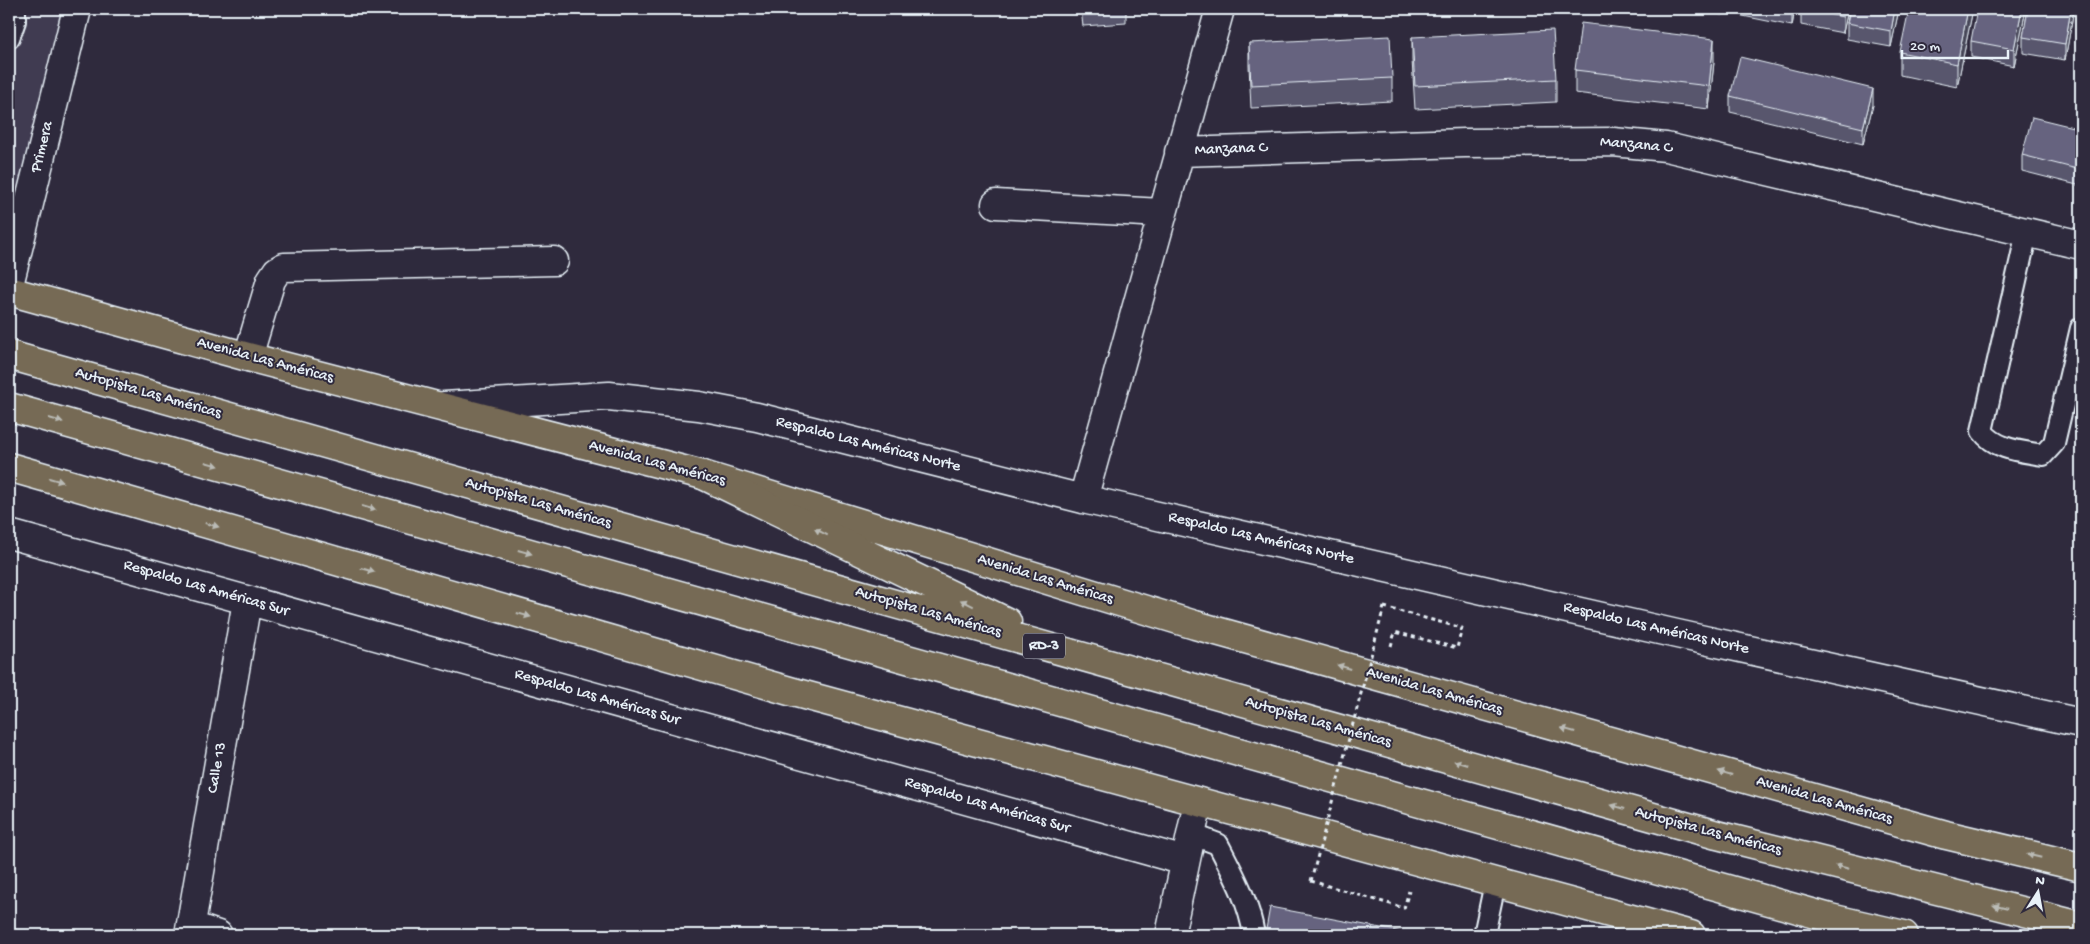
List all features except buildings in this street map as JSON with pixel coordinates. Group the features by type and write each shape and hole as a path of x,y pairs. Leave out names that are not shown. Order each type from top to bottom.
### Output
{"main road":[{"name":"Avenida Las Américas","path":"9,291 248,357 703,476 1204,628 1946,835 2081,867"},
{"name":"Autopista Las Américas","path":"9,355 1716,835 2081,926"},
{"path":"9,407 1830,918 1904,935"},
{"path":"9,467 793,692 1691,935"},
{"path":"703,476 1074,654"}],"street":[{"name":"Primera","path":"9,285 77,9"},
{"path":"1083,499 1220,9"},
{"name":"Manzana C","path":"1179,152 1465,143 1637,143 1666,147 2081,245"},
{"path":"996,204 1162,213"},
{"path":"248,357 271,280 276,271 284,267 554,261"},
{"name":"Respaldo Las Américas Norte","path":"438,407 609,396 699,406 757,417 1083,499 1686,637 2081,723"},
{"name":"Respaldo Las Américas Sur","path":"9,534 1185,861"},
{"name":"Calle 13","path":"190,931 247,600"},
{"path":"1170,935 1198,802"},
{"path":"190,931 218,935"}],"lane":[{"path":"9,38 15,21 15,9"},
{"path":"2027,232 1982,431 1989,441 2008,448 2043,455 2054,443 2081,328"},
{"path":"1191,834 1218,844 1251,917 1254,935"},
{"path":"1484,935 1495,883"}],"path":[{"path":"1395,632 1457,648 1462,628 1384,607 1311,882 1404,908 1409,892 1400,889"}],"shaded area":[{"path":"9,9 76,9 11,222 9,222"}]}
